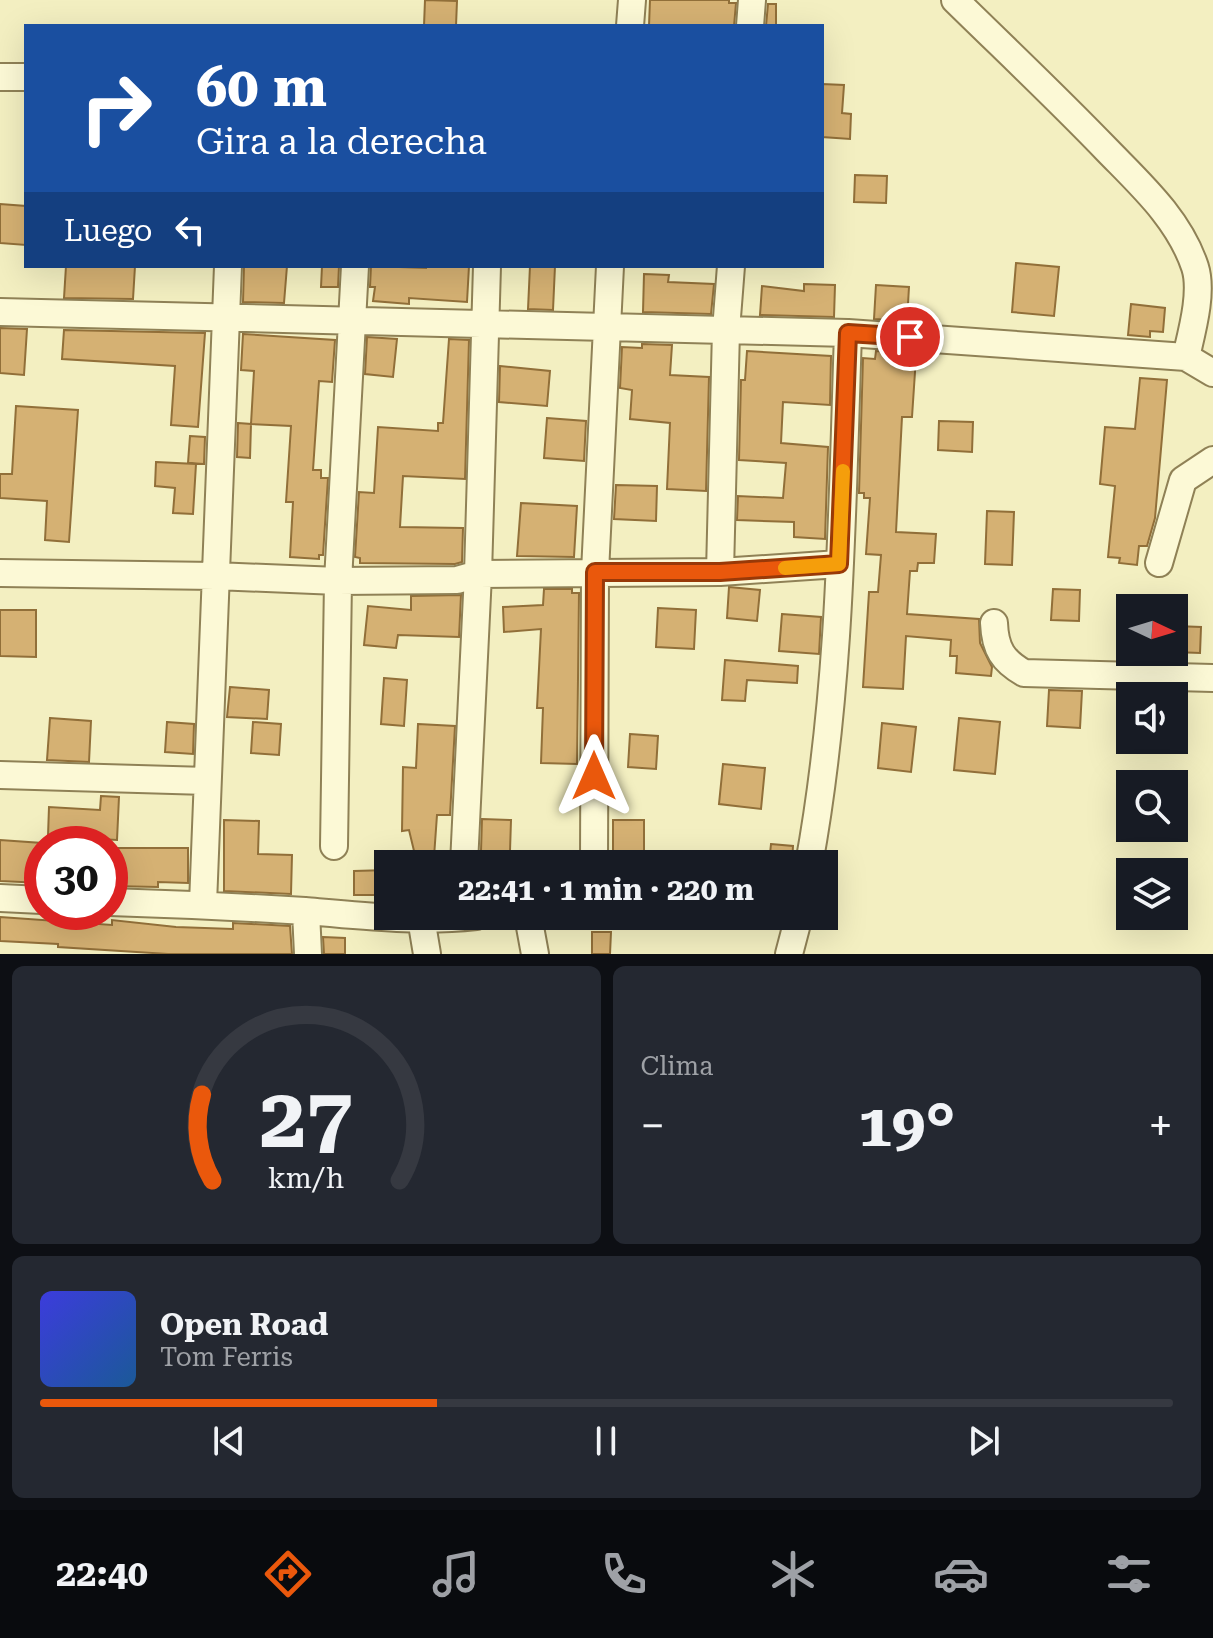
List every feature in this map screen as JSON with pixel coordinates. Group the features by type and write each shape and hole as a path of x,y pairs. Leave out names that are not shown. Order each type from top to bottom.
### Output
{"street":[{"path":"630,24 632,0"},
{"path":"750,24 752,0"},
{"path":"955,0 1087,130 1159,204 1174,224 1196,269 1196,316 1186,357"},
{"path":"0,77 24,77"},
{"path":"203,904 228,268"},
{"path":"334,846 338,581 355,268"},
{"path":"465,850 478,574 487,268"},
{"path":"594,850 595,572 610,268"},
{"path":"720,572 726,330 731,268"},
{"path":"0,312 848,333 1186,357 1213,373"},
{"path":"812,850 821,799 833,684 848,333"},
{"path":"1159,563 1183,480 1213,460"},
{"path":"0,573 338,581 457,580 478,574 720,572 839,564"},
{"path":"994,623 999,653 1024,673 1213,678"},
{"path":"0,775 207,781"},
{"path":"0,898 24,899"},
{"path":"128,902 374,916"},
{"path":"306,912 308,954"},
{"path":"423,930 427,954"},
{"path":"531,930 535,954"},
{"path":"789,954 795,930"}],"building":[{"path":"425,0 457,1 456,24 424,24"},
{"path":"650,0 729,0 729,3 736,3 734,24 649,24"},
{"path":"768,4 776,4 776,24 766,24"},
{"path":"824,84 844,85 842,113 851,114 850,139 824,137"},
{"path":"855,175 887,176 886,203 854,202"},
{"path":"0,204 24,206 24,245 0,243"},
{"path":"1016,263 1059,267 1054,316 1012,312"},
{"path":"66,268 135,268 133,299 64,298"},
{"path":"244,268 287,268 284,303 243,302"},
{"path":"322,268 339,268 338,287 321,287"},
{"path":"371,268 469,268 467,302 409,298 409,304 373,301 375,287 370,287"},
{"path":"530,268 555,268 553,310 528,309"},
{"path":"644,274 669,275 668,282 714,284 711,314 643,312"},
{"path":"804,284 835,285 834,317 760,315 762,286 804,291"},
{"path":"876,285 909,287 907,321 874,319"},
{"path":"1131,304 1165,308 1163,332 1150,331 1150,337 1128,335"},
{"path":"0,328 27,329 24,375 0,373"},
{"path":"64,330 205,333 198,427 171,425 175,366 62,359"},
{"path":"243,334 335,340 332,382 319,381 313,470 321,470 321,478 328,478 323,555 319,555 319,559 290,557 293,502 286,502 291,426 251,424 254,371 241,370"},
{"path":"367,337 397,339 393,377 365,374"},
{"path":"449,339 469,340 465,479 403,476 400,527 463,528 462,562 360,563 360,558 355,557 359,492 374,493 378,427 438,431 438,423 443,423"},
{"path":"642,344 672,345 670,375 709,377 706,491 667,489 670,423 630,419 632,390 620,388 622,347 642,348"},
{"path":"747,351 831,356 830,405 783,402 781,443 828,447 825,539 794,537 794,522 737,520 738,496 783,498 786,463 739,460 741,380 745,380"},
{"path":"876,351 916,357 912,417 902,417 896,532 936,534 934,563 918,563 917,571 910,571 907,614 979,619 980,643 992,667 991,676 956,673 957,656 950,656 951,640 906,636 903,689 863,687 869,592 878,592 881,555 866,554 870,498 864,498 864,493 859,493 863,358 875,359"},
{"path":"500,366 550,371 547,406 499,402"},
{"path":"1140,378 1167,380 1155,518 1147,546 1139,546 1137,565 1119,563 1120,558 1108,557 1115,486 1100,484 1105,427 1135,429"},
{"path":"16,406 78,410 69,542 45,540 47,501 0,498 0,474 12,474"},
{"path":"547,418 586,421 584,461 544,458"},
{"path":"939,421 973,422 972,452 938,450"},
{"path":"238,423 251,424 250,458 237,457"},
{"path":"190,436 205,437 204,464 188,463"},
{"path":"156,462 196,464 193,514 173,513 175,488 155,486"},
{"path":"616,485 657,486 656,521 614,519"},
{"path":"521,503 577,506 574,557 517,556"},
{"path":"987,511 1014,512 1012,565 985,564"},
{"path":"729,587 760,590 757,621 727,618"},
{"path":"544,589 572,589 572,593 579,593 577,764 541,763 543,708 537,708 541,629 504,632 503,607 543,605"},
{"path":"1053,589 1080,590 1079,621 1051,620"},
{"path":"461,595 459,637 398,635 396,648 364,645 368,606 411,610 411,596"},
{"path":"658,608 696,610 694,649 656,647"},
{"path":"0,610 36,610 36,657 0,656"},
{"path":"782,614 821,617 819,654 779,651"},
{"path":"1188,626 1201,627 1200,653 1188,653"},
{"path":"725,660 798,666 797,683 747,680 745,701 722,700"},
{"path":"384,678 407,680 404,726 381,724"},
{"path":"230,687 269,690 267,719 227,717"},
{"path":"1049,690 1082,691 1080,728 1047,726"},
{"path":"50,718 91,721 89,762 47,760"},
{"path":"959,718 1000,722 995,774 954,770"},
{"path":"167,722 194,724 193,754 165,752"},
{"path":"253,722 281,724 279,755 251,753"},
{"path":"882,723 916,727 911,772 878,768"},
{"path":"418,724 455,726 450,815 437,815 434,850 414,850 409,830 402,831 403,767 416,768"},
{"path":"630,734 658,736 656,769 628,767"},
{"path":"723,764 765,768 761,809 719,804"},
{"path":"101,796 119,797 118,826 48,826 49,807 100,810"},
{"path":"482,819 511,820 510,850 481,850"},
{"path":"224,820 259,821 258,854 292,855 291,894 224,891"},
{"path":"613,820 644,820 644,850 613,850"},
{"path":"0,840 24,842 24,882 0,881"},
{"path":"771,844 793,846 793,850 770,850"},
{"path":"128,848 188,848 188,883 158,882 158,887 128,886"},
{"path":"374,870 374,895 354,895 354,871"},
{"path":"0,917 24,919 24,930 128,930 128,922 233,929 233,923 290,926 292,954 168,954 0,941"},
{"path":"592,932 611,932 610,954 592,954"},
{"path":"323,937 345,938 345,954 324,954"}],"slow traffic":[{"path":"785,568 839,564 843,471"}],"route":[{"path":"594,776 595,572 720,572 839,564 848,333 910,337"}]}
